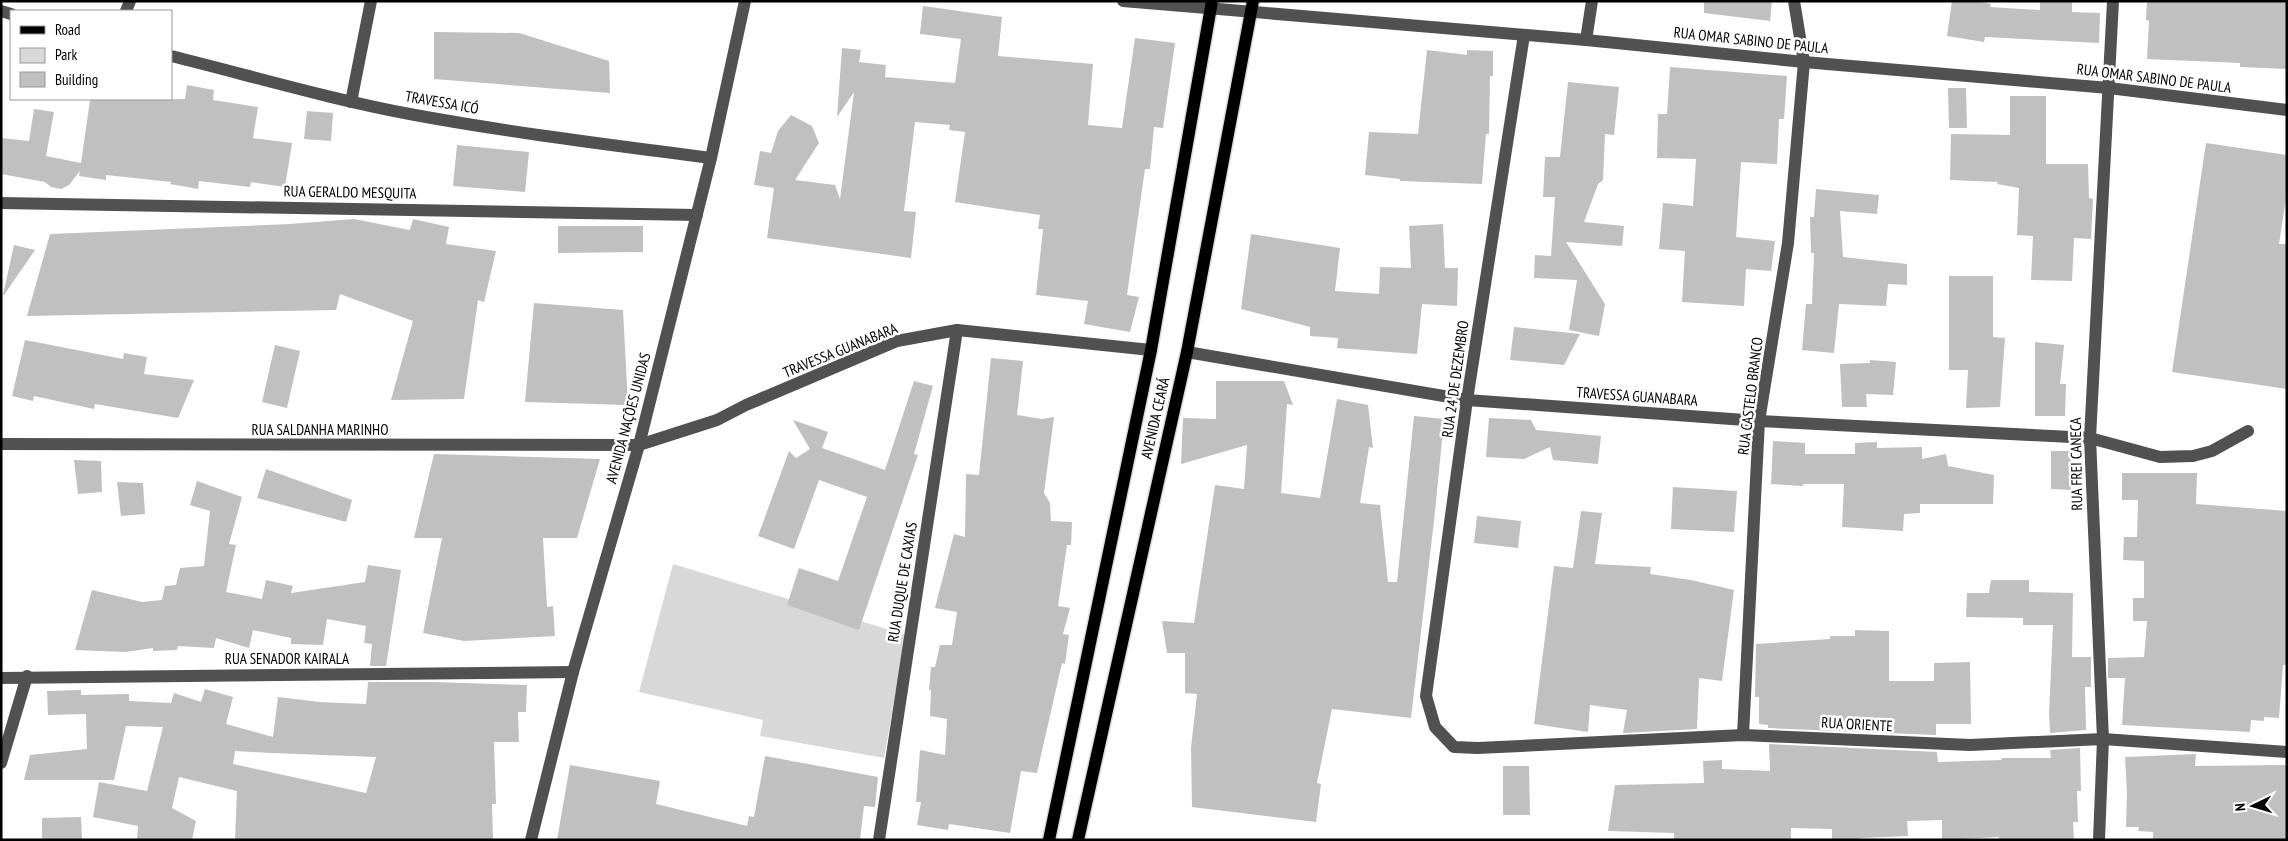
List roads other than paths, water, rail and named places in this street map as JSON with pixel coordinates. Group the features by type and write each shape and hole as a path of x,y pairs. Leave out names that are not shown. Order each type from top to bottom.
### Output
{"main road":[{"name":"AVENIDA CEARÁ","path":"1049,840 1151,350 1211,6"},
{"name":"AVENIDA CEARÁ","path":"1078,840 1186,352 1252,7"}],"street":[{"path":"352,102 371,1"},
{"name":"AVENIDA NAÇÕES UNIDAS","path":"531,840 573,672 639,445 711,158 745,1"},
{"name":"RUA OMAR SABINO DE PAULA","path":"1123,1 1252,7 1804,62 2109,88 2287,110"},
{"path":"1586,40 1592,1"},
{"name":"RUA CASTELO BRANCO","path":"1744,735 1760,421 1788,243 1804,62 1794,1"},
{"name":"RUA FREI CANECA","path":"2100,840 2103,739 2090,438 2114,1"},
{"name":"RUA 24 DE DEZEMBRO","path":"1434,727 1426,696 1468,400 1524,35"},
{"name":"TRAVESSA ICÓ","path":"172,56 352,102 516,132 711,158"},
{"name":"RUA GERALDO MESQUITA","path":"1,203 697,215"},
{"name":"TRAVESSA GUANABARA","path":"639,445 718,420 746,405 897,341 957,330 1151,350"},
{"name":"RUA DUQUE DE CAXIAS","path":"879,840 957,330"},
{"name":"TRAVESSA GUANABARA","path":"1186,352 1468,400 1760,421 2090,438 2160,457 2193,456 2212,451 2248,431"},
{"name":"RUA SALDANHA MARINHO","path":"1,444 639,445"},
{"name":"RUA SENADOR KAIRALA","path":"1,678 27,676 573,672"},
{"path":"1,763 27,676"},
{"name":"RUA ORIENTE","path":"1434,727 1454,748 1744,735 1970,745 2103,739 2287,752"}]}
